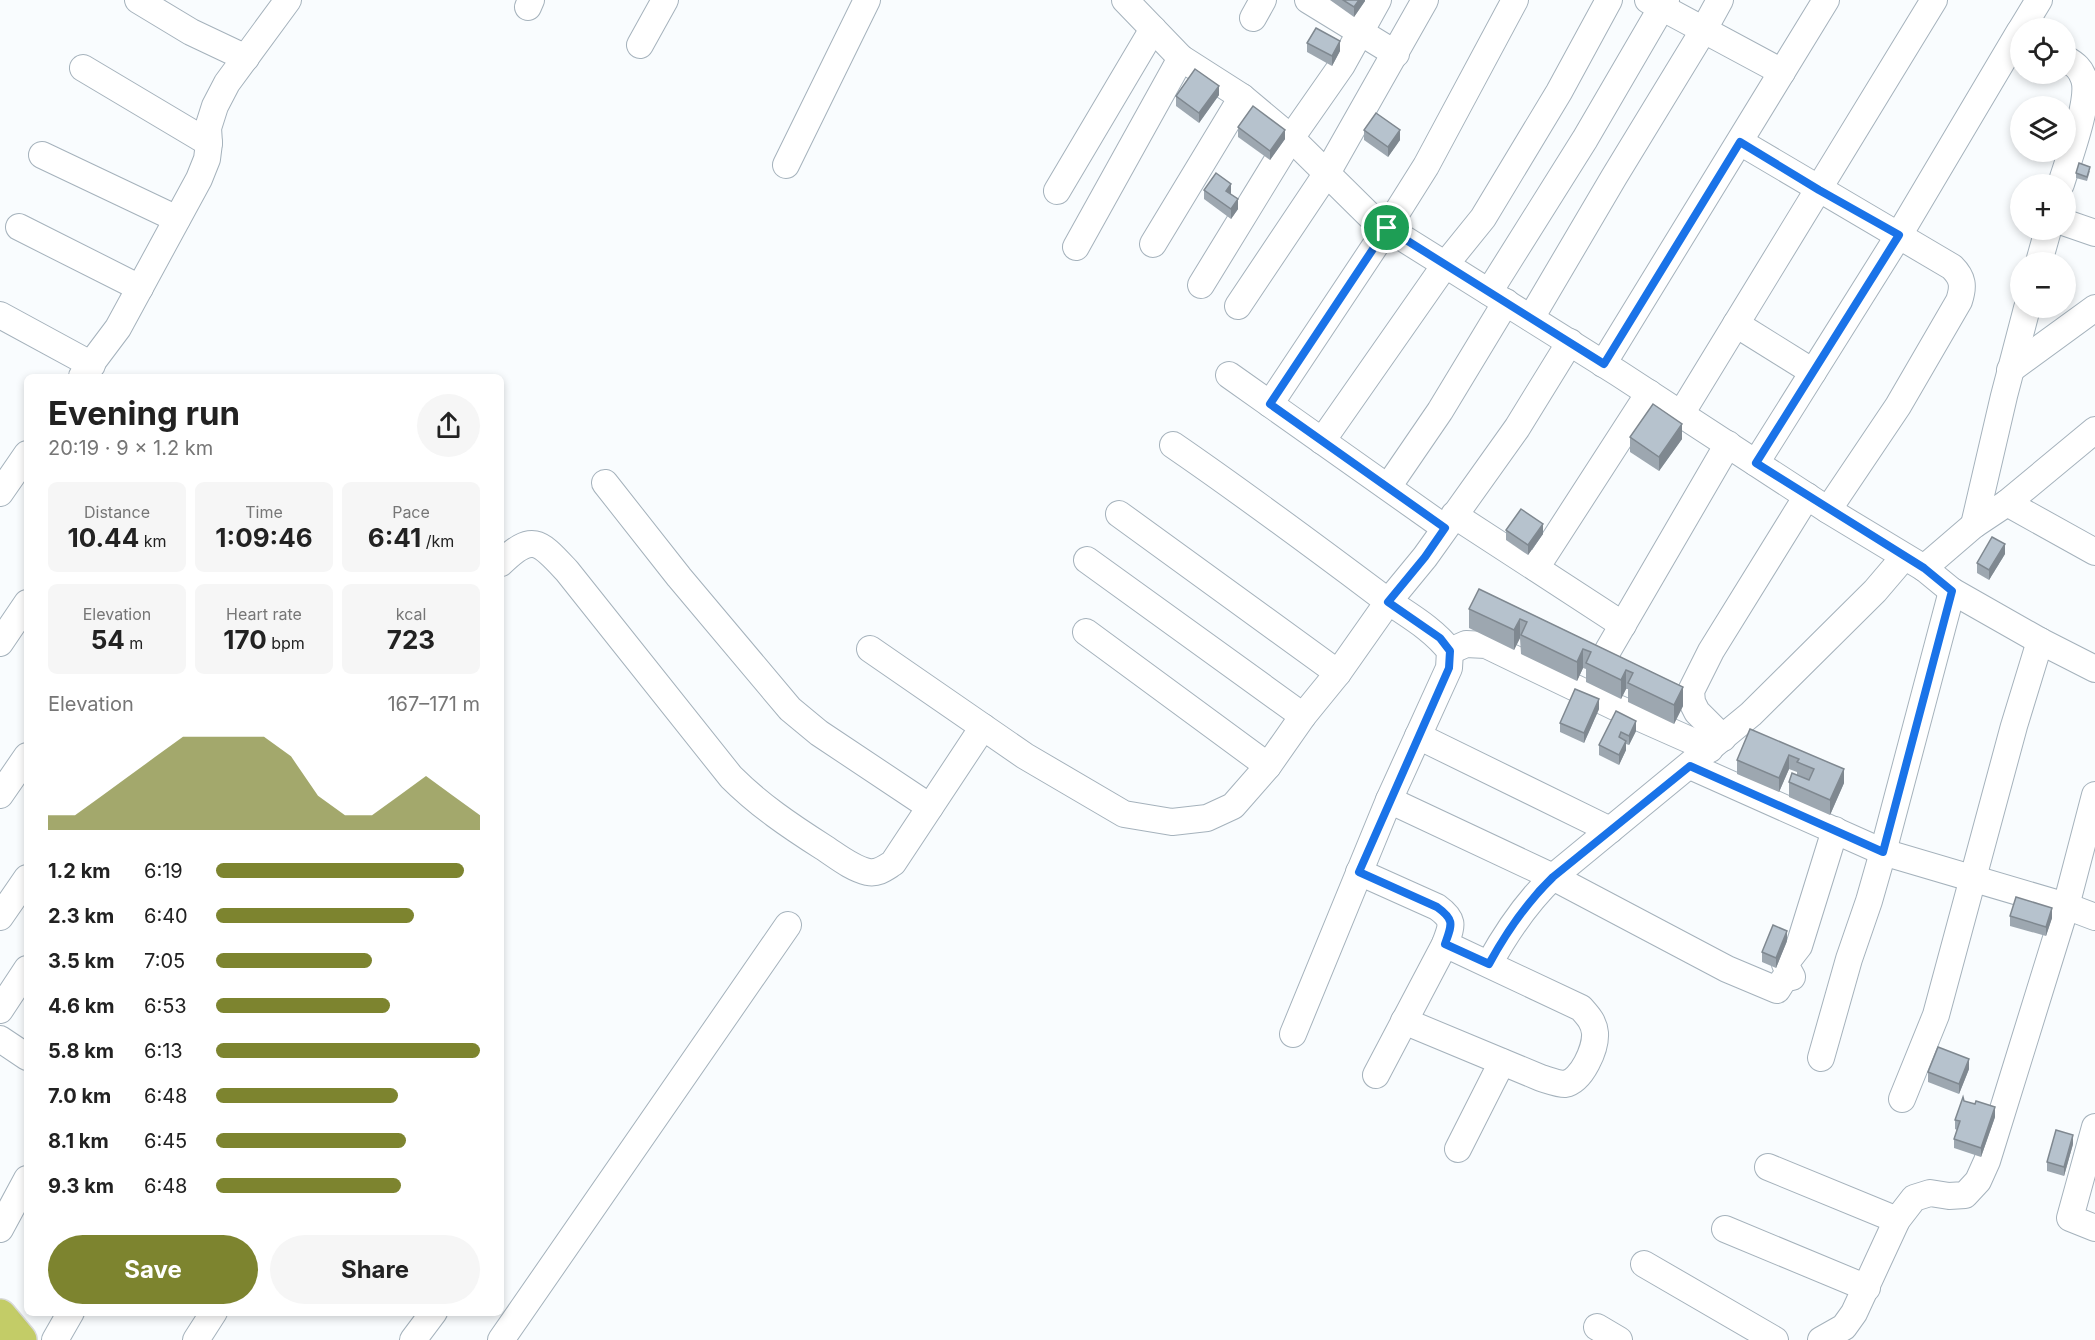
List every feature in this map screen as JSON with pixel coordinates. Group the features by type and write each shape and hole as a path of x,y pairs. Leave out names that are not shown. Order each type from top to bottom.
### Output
{"highway":[{"path":"0,1316 20,1340"}],"street":[{"path":"138,0 191,33 246,58"},
{"path":"0,315 87,370 118,328 199,179 207,159 208,128 215,106 227,83 288,0"},
{"path":"640,45 665,0"},
{"path":"786,165 867,0"},
{"path":"1125,0 1180,58 1242,97 1291,138 1374,220 1570,342 1828,510 1914,563 1952,591 2095,669"},
{"path":"1308,0 1396,54"},
{"path":"1201,285 1291,138 1342,65 1378,0"},
{"path":"1238,306 1327,173 1425,0"},
{"path":"1270,404 1426,166 1515,0"},
{"path":"1322,441 1445,265 1483,218 1559,92 1609,0"},
{"path":"1531,318 1720,0"},
{"path":"1604,364 1826,0"},
{"path":"1681,414 1934,0"},
{"path":"2029,18 2039,0"},
{"path":"1388,487 1440,411 1497,297 1659,2 1703,31 1782,72"},
{"path":"1057,191 1153,29"},
{"path":"1756,463 1899,235 2010,51"},
{"path":"1076,247 1180,58"},
{"path":"2066,174 2087,128 2085,80 2076,64"},
{"path":"83,68 209,143"},
{"path":"1153,244 1242,97"},
{"path":"1740,142 1952,267 1961,276 1963,288 1959,301 1898,405 1828,510"},
{"path":"42,155 177,219"},
{"path":"2076,226 2095,233"},
{"path":"19,227 140,288"},
{"path":"2010,370 2095,308"},
{"path":"1974,525 2024,318"},
{"path":"1736,324 1813,372"},
{"path":"870,649 1025,756 1124,814 1172,822 1208,818 1233,806 1268,766 1388,602 1425,557 1517,428 1570,342"},
{"path":"1229,375 1388,487 1536,568 1623,625"},
{"path":"1536,568 1649,393"},
{"path":"1489,964 1518,915 1553,877 1751,714 1867,599 1914,563 2007,503 2095,430"},
{"path":"1590,680 1728,444"},
{"path":"1173,445 1256,502 1388,602 1440,638 1450,651 1449,668 1389,800 1293,1034"},
{"path":"0,493 24,458"},
{"path":"605,483 679,577 790,709 819,733 930,807"},
{"path":"1716,743 1692,702 1691,691 1711,651 1807,496"},
{"path":"2007,503 2095,552"},
{"path":"1119,514 1338,673"},
{"path":"504,561 522,546 534,543 546,548 567,571 731,777 775,816 848,864 869,873 881,871 893,863 983,728"},
{"path":"1087,560 1303,716"},
{"path":"1821,1058 1883,852 1952,591"},
{"path":"0,643 24,607"},
{"path":"1086,632 1268,766"},
{"path":"1902,1099 1936,1015 2014,726 2040,641"},
{"path":"1450,651 1467,644 1486,645 1590,680 1716,743"},
{"path":"1418,736 1610,830"},
{"path":"0,795 24,760"},
{"path":"1690,766 1883,852 2066,906 2095,918"},
{"path":"1821,1340 1844,1327 1854,1313 1897,1220 1914,1198 1930,1192 1949,1196 1965,1195 1978,1181 1987,1161 2066,906 2095,795"},
{"path":"1389,800 1553,877 1727,969 1777,990 1784,979 1792,977 1785,964 1799,946 1835,830"},
{"path":"1359,872 1437,907 1448,915 1452,924 1445,944 1376,1075"},
{"path":"0,917 24,882"},
{"path":"501,1340 788,925"},
{"path":"1404,1021 1541,1078 1564,1084 1579,1077 1590,1056 1595,1035 1592,1019 1581,1008 1445,944"},
{"path":"0,1010 24,974"},
{"path":"0,1039 24,1055"},
{"path":"1458,1149 1502,1062"},
{"path":"2095,1127 2070,1218 2095,1228"},
{"path":"1768,1167 1897,1220"},
{"path":"0,1229 24,1185"},
{"path":"1725,1229 1867,1288"},
{"path":"1644,1264 1775,1340"},
{"path":"55,1340 69,1316"},
{"path":"196,1340 211,1316"},
{"path":"413,1340 431,1316"}],"building":[{"path":"1343,0 1359,0 1354,7"},
{"path":"1316,28 1340,41 1332,56 1307,43"},
{"path":"1195,69 1219,86 1199,113 1176,96"},
{"path":"1253,106 1285,130 1270,151 1238,127"},
{"path":"1376,113 1400,130 1388,147 1364,130"},
{"path":"2079,163 2090,167 2087,177 2076,173"},
{"path":"1216,173 1231,184 1226,191 1238,199 1231,209 1204,190"},
{"path":"1653,404 1682,424 1659,457 1630,437"},
{"path":"1521,509 1543,524 1528,545 1506,530"},
{"path":"1992,537 2005,544 1989,570 1977,563"},
{"path":"1479,589 1683,687 1674,705 1628,683 1633,673 1626,670 1621,680 1586,663 1591,652 1583,649 1577,662 1521,635 1527,622 1520,619 1514,630 1469,609"},
{"path":"1575,689 1599,699 1584,733 1560,723"},
{"path":"1616,711 1636,721 1629,736 1621,732 1619,737 1626,741 1619,755 1599,745"},
{"path":"1750,729 1844,769 1830,800 1789,782 1792,773 1809,780 1814,769 1797,762 1799,759 1789,755 1779,778 1737,760"},
{"path":"2016,897 2052,908 2046,927 2010,916"},
{"path":"1773,925 1787,931 1776,958 1762,952"},
{"path":"1938,1047 1969,1059 1959,1084 1928,1072"},
{"path":"1963,1097 1964,1101 1975,1104 1976,1101 1995,1107 1981,1148 1954,1139 1960,1121 1955,1120"},
{"path":"2056,1130 2073,1135 2064,1167 2047,1162"}],"route":[{"path":"1740,142 1899,235 1756,463 1924,568 1952,591 1883,852 1690,766 1553,877 1518,915 1489,964 1445,944 1452,924 1448,915 1437,907 1359,872 1449,668 1450,651 1440,638 1388,602 1425,557 1445,528 1270,404 1387,228 1604,364 1740,142"}]}
